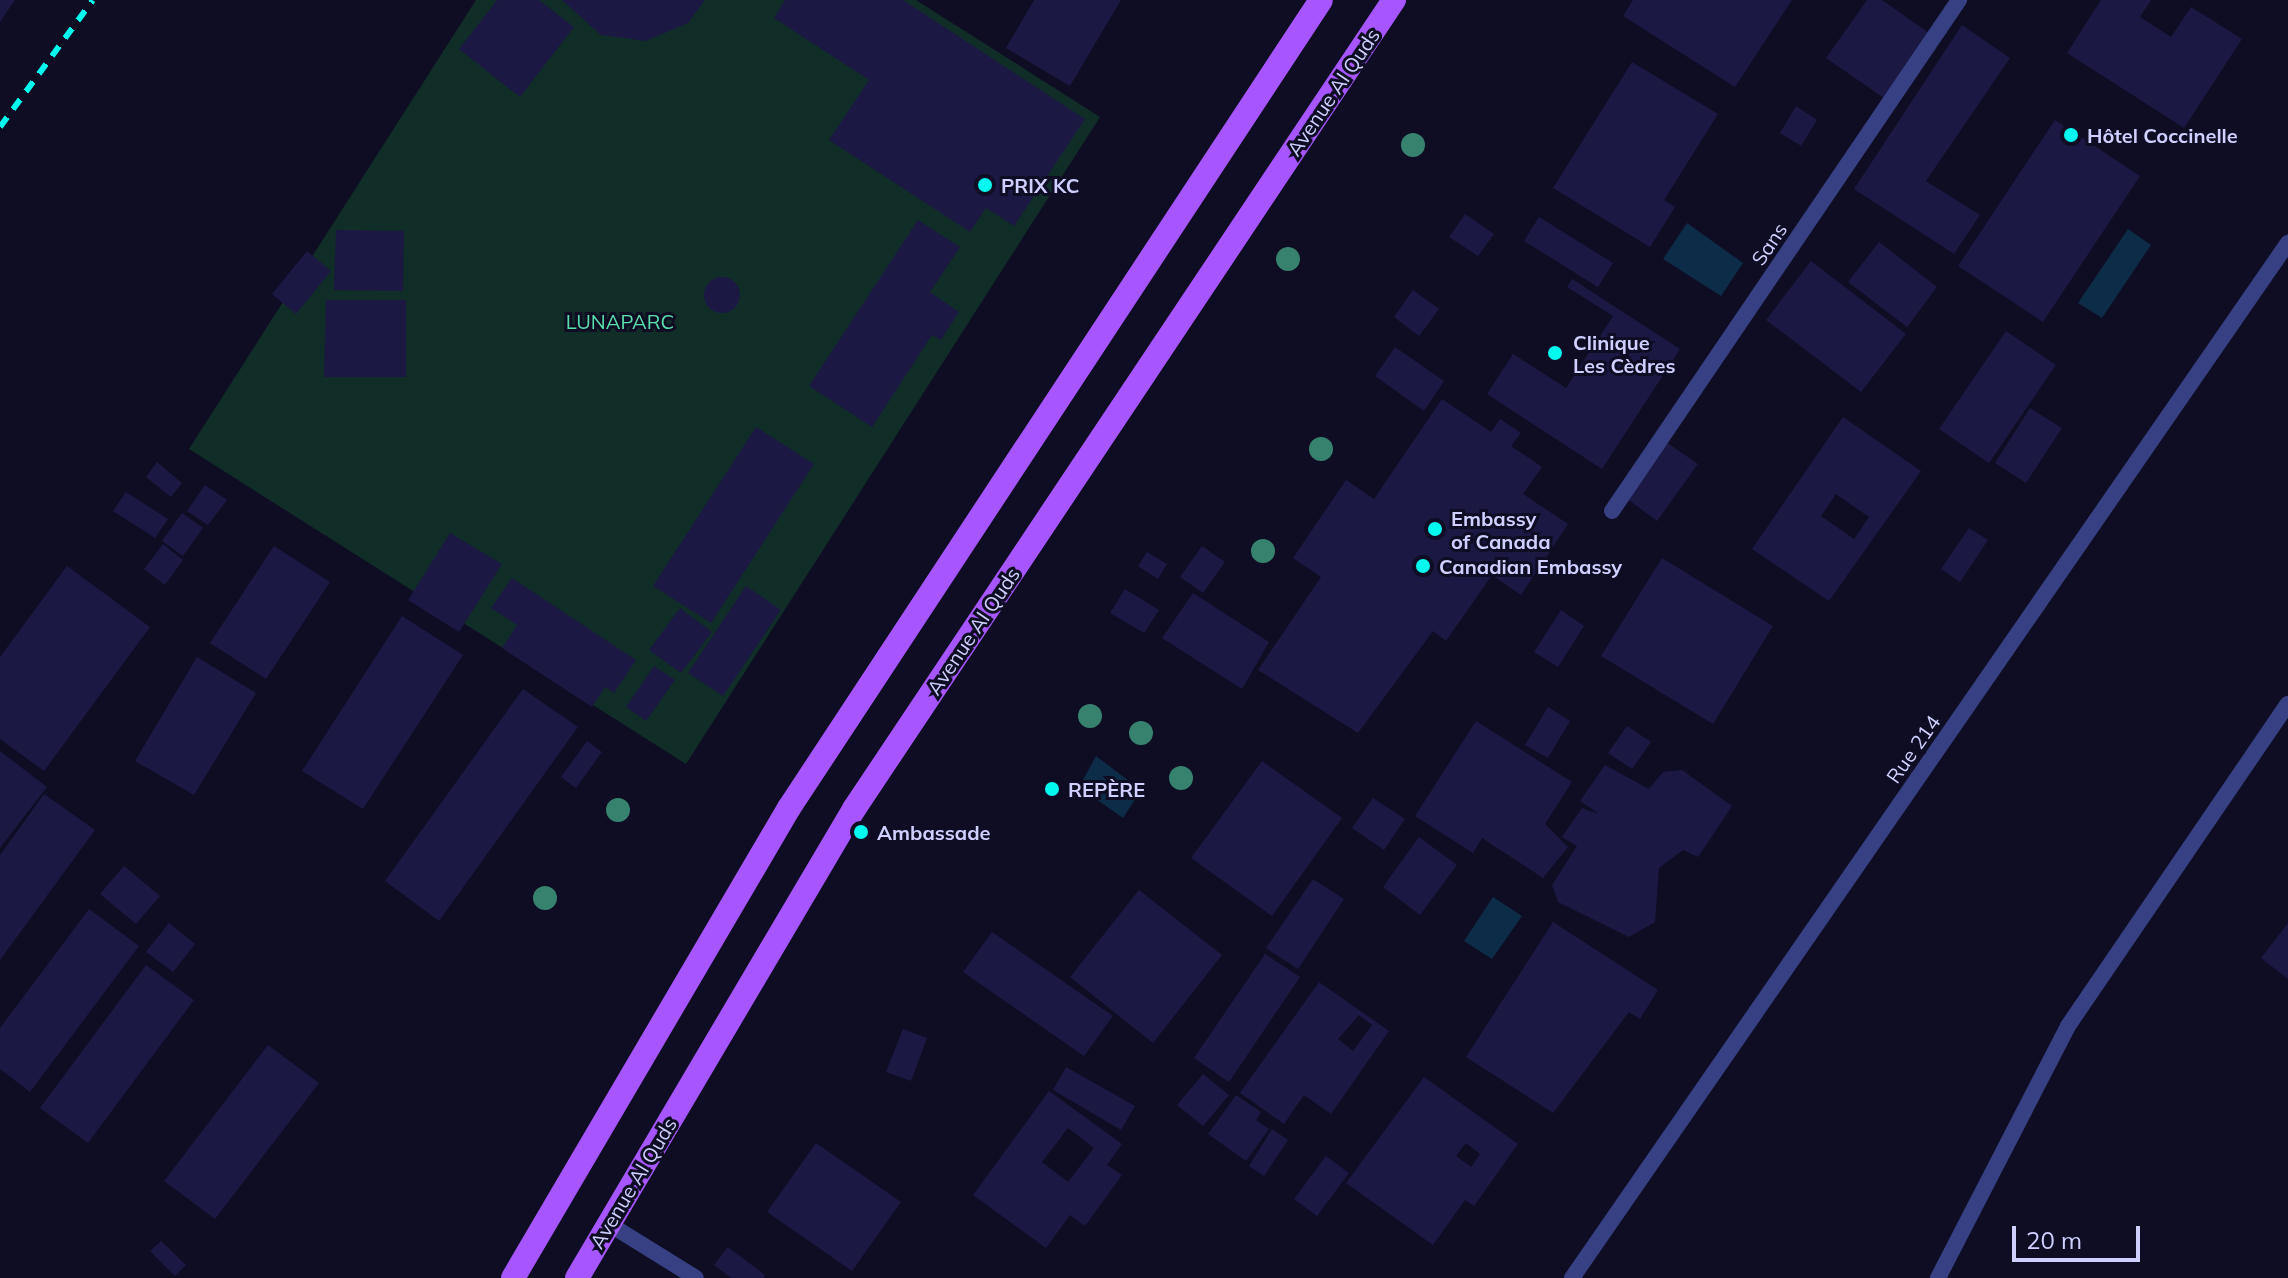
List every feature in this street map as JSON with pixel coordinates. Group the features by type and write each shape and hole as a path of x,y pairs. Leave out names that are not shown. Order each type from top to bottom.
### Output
{"main road":[{"path":"513,1278 789,808 1321,0"},
{"name":"Avenue Al Quds","path":"577,1278 854,809 1394,0"}],"street":[{"name":"Sans","path":"1612,511 1959,0"},
{"name":"Rue 214","path":"1572,1278 2288,243"},
{"path":"1938,1278 2068,1026 2288,704"},
{"path":"609,1224 696,1278"}],"green space":[{"name":"LUNAPARC","path":"476,0 916,0 1100,117 686,764 189,449"}],"water":[{"path":"1687,223 1743,263 1721,296 1663,259"},
{"path":"2128,229 2151,245 2102,318 2078,303"},
{"path":"1096,756 1141,790 1123,818 1079,787"},
{"path":"1493,897 1522,916 1492,959 1464,941"}],"building":[{"path":"0,0 15,0 0,22"},
{"path":"497,0 539,0 574,27 520,97 459,49"},
{"path":"562,0 705,0 688,23 646,41 601,35"},
{"path":"785,0 903,0 1085,119 1014,226 986,208 970,232 829,140 869,80 774,18"},
{"path":"1034,0 1121,0 1070,86 1006,48"},
{"path":"1633,0 1792,0 1735,87 1623,16"},
{"path":"1867,0 1882,0 1936,38 1891,103 1826,58"},
{"path":"2101,0 2151,0 2140,17 2171,37 2191,7 2242,39 2184,128 2067,53"},
{"path":"1962,25 2010,58 1926,181 1980,215 1954,254 1854,189"},
{"path":"1632,62 1718,114 1664,200 1675,207 1650,247 1553,188"},
{"path":"1796,106 1817,120 1801,146 1780,133"},
{"path":"2055,120 2140,176 2043,322 1958,266"},
{"path":"1465,214 1494,234 1478,256 1449,237"},
{"path":"1539,217 1613,263 1598,287 1524,241"},
{"path":"918,220 960,247 930,292 959,312 941,340 932,335 872,427 809,386"},
{"path":"336,230 404,231 403,291 334,290"},
{"path":"1879,242 1937,287 1907,327 1848,282"},
{"path":"307,251 331,271 296,314 272,294"},
{"path":"1811,261 1906,334 1861,392 1766,320"},
{"path":"722,277 735,282 740,295 735,308 722,313 709,308 704,295 709,282"},
{"path":"1572,279 1680,349 1602,469 1487,394 1513,354 1566,388 1613,316 1567,287"},
{"path":"1413,290 1439,309 1419,336 1394,317"},
{"path":"326,300 406,300 406,377 324,377"},
{"path":"2006,331 2056,365 1989,463 1939,429"},
{"path":"1395,347 1444,381 1424,411 1375,376"},
{"name":"Canadian Embassy","path":"1442,399 1491,432 1500,419 1521,433 1511,446 1542,467 1523,494 1568,524 1521,595 1492,575 1446,641 1433,631 1358,733 1258,670 1321,577 1293,558 1346,480 1374,499"},
{"path":"2030,408 2062,428 2026,483 1995,463"},
{"path":"1843,417 1921,471 1829,601 1752,549","holes":["1836,494 1869,517 1854,539 1821,516"]},
{"path":"756,427 814,464 711,623 653,586"},
{"path":"1666,442 1698,464 1657,521 1626,498"},
{"path":"157,462 182,483 171,497 146,477"},
{"path":"205,485 227,500 208,525 187,511"},
{"path":"126,492 168,519 155,538 113,511"},
{"path":"182,513 203,528 183,556 162,541"},
{"path":"1969,528 1988,540 1960,582 1941,569"},
{"path":"450,533 502,564 459,632 408,600"},
{"path":"163,544 183,560 165,585 144,569"},
{"path":"274,546 330,582 266,679 210,643"},
{"path":"1202,546 1225,562 1203,593 1180,577"},
{"path":"1147,552 1167,564 1158,579 1138,566"},
{"path":"1662,558 1773,626 1713,724 1601,656"},
{"path":"67,566 150,627 44,771 0,739 0,657"},
{"path":"512,578 636,660 614,693 605,687 592,707 502,648 517,625 491,608"},
{"path":"746,586 781,610 723,696 688,673"},
{"path":"1125,589 1159,610 1144,633 1110,613"},
{"path":"1193,593 1269,642 1242,689 1162,638"},
{"path":"680,608 712,632 681,673 649,650"},
{"path":"1561,610 1584,626 1558,667 1534,652"},
{"path":"402,616 463,655 363,809 302,771"},
{"path":"197,657 256,693 194,795 135,761"},
{"path":"654,666 675,680 646,721 626,707"},
{"path":"523,689 578,727 439,921 385,881"},
{"path":"1548,707 1570,721 1548,758 1525,745"},
{"path":"1476,721 1572,782 1545,824 1568,847 1543,878 1482,838 1473,853 1415,816"},
{"path":"1627,726 1651,742 1632,769 1608,753"},
{"path":"587,741 602,752 576,788 561,777"},
{"path":"0,751 47,787 0,848"},
{"path":"1262,761 1342,818 1272,916 1191,858"},
{"path":"1605,765 1649,789 1663,772 1682,770 1732,806 1698,857 1683,850 1659,868 1655,922 1629,937 1558,902 1552,885 1577,846 1562,837 1582,808 1599,814 1580,801"},
{"path":"44,794 95,830 0,960 0,855"},
{"path":"1373,798 1405,819 1384,850 1352,828"},
{"path":"1419,837 1457,865 1420,915 1383,887"},
{"path":"124,866 160,896 136,924 100,894"},
{"path":"1313,879 1344,899 1298,969 1266,948"},
{"path":"1139,890 1222,955 1153,1043 1070,977"},
{"path":"89,909 139,946 30,1092 0,1069 0,1028"},
{"path":"1553,922 1658,990 1640,1019 1629,1012 1553,1113 1466,1057"},
{"path":"169,923 195,944 173,972 146,952"},
{"path":"2288,923 2288,979 2261,958"},
{"path":"992,932 1113,1016 1084,1056 963,972"},
{"path":"1265,954 1300,977 1229,1082 1194,1058"},
{"path":"146,965 194,1000 88,1143 40,1108"},
{"path":"1319,982 1389,1031 1331,1114 1304,1095 1284,1124 1240,1093","holes":["1359,1015 1372,1025 1353,1051 1338,1039"]},
{"path":"903,1029 927,1038 911,1081 886,1072"},
{"path":"268,1045 319,1083 215,1219 164,1181"},
{"path":"1066,1067 1135,1106 1121,1130 1053,1090"},
{"path":"1203,1074 1229,1095 1203,1126 1177,1105"},
{"path":"1424,1077 1518,1144 1474,1206 1465,1200 1433,1245 1346,1183","holes":["1466,1143 1480,1154 1471,1167 1456,1156"]},
{"path":"1049,1091 1122,1144 1107,1165 1122,1175 1085,1226 1070,1215 1046,1248 973,1195","holes":["1068,1128 1094,1148 1068,1182 1042,1162"]},
{"path":"1236,1095 1261,1112 1256,1120 1269,1129 1246,1161 1208,1134"},
{"path":"1272,1129 1288,1140 1264,1176 1249,1166"},
{"path":"816,1143 901,1202 852,1271 767,1212"},
{"path":"1326,1156 1349,1173 1317,1216 1294,1199"},
{"path":"161,1241 186,1265 175,1276 150,1251"},
{"path":"728,1247 765,1275 763,1278 731,1278 714,1265"}],"railway":[{"path":"0,127 93,0"}],"place":[{"name":"Hôtel Coccinelle","path":"2071,135"},
{"name":"PRIX KC","path":"985,185"},
{"name":"Clinique Les Cèdres","path":"1555,353"},
{"name":"Embassy of Canada","path":"1435,529"},
{"name":"Canadian Embassy","path":"1423,566"},
{"name":"REPÈRE","path":"1052,789"},
{"name":"Ambassade","path":"861,832"}]}
